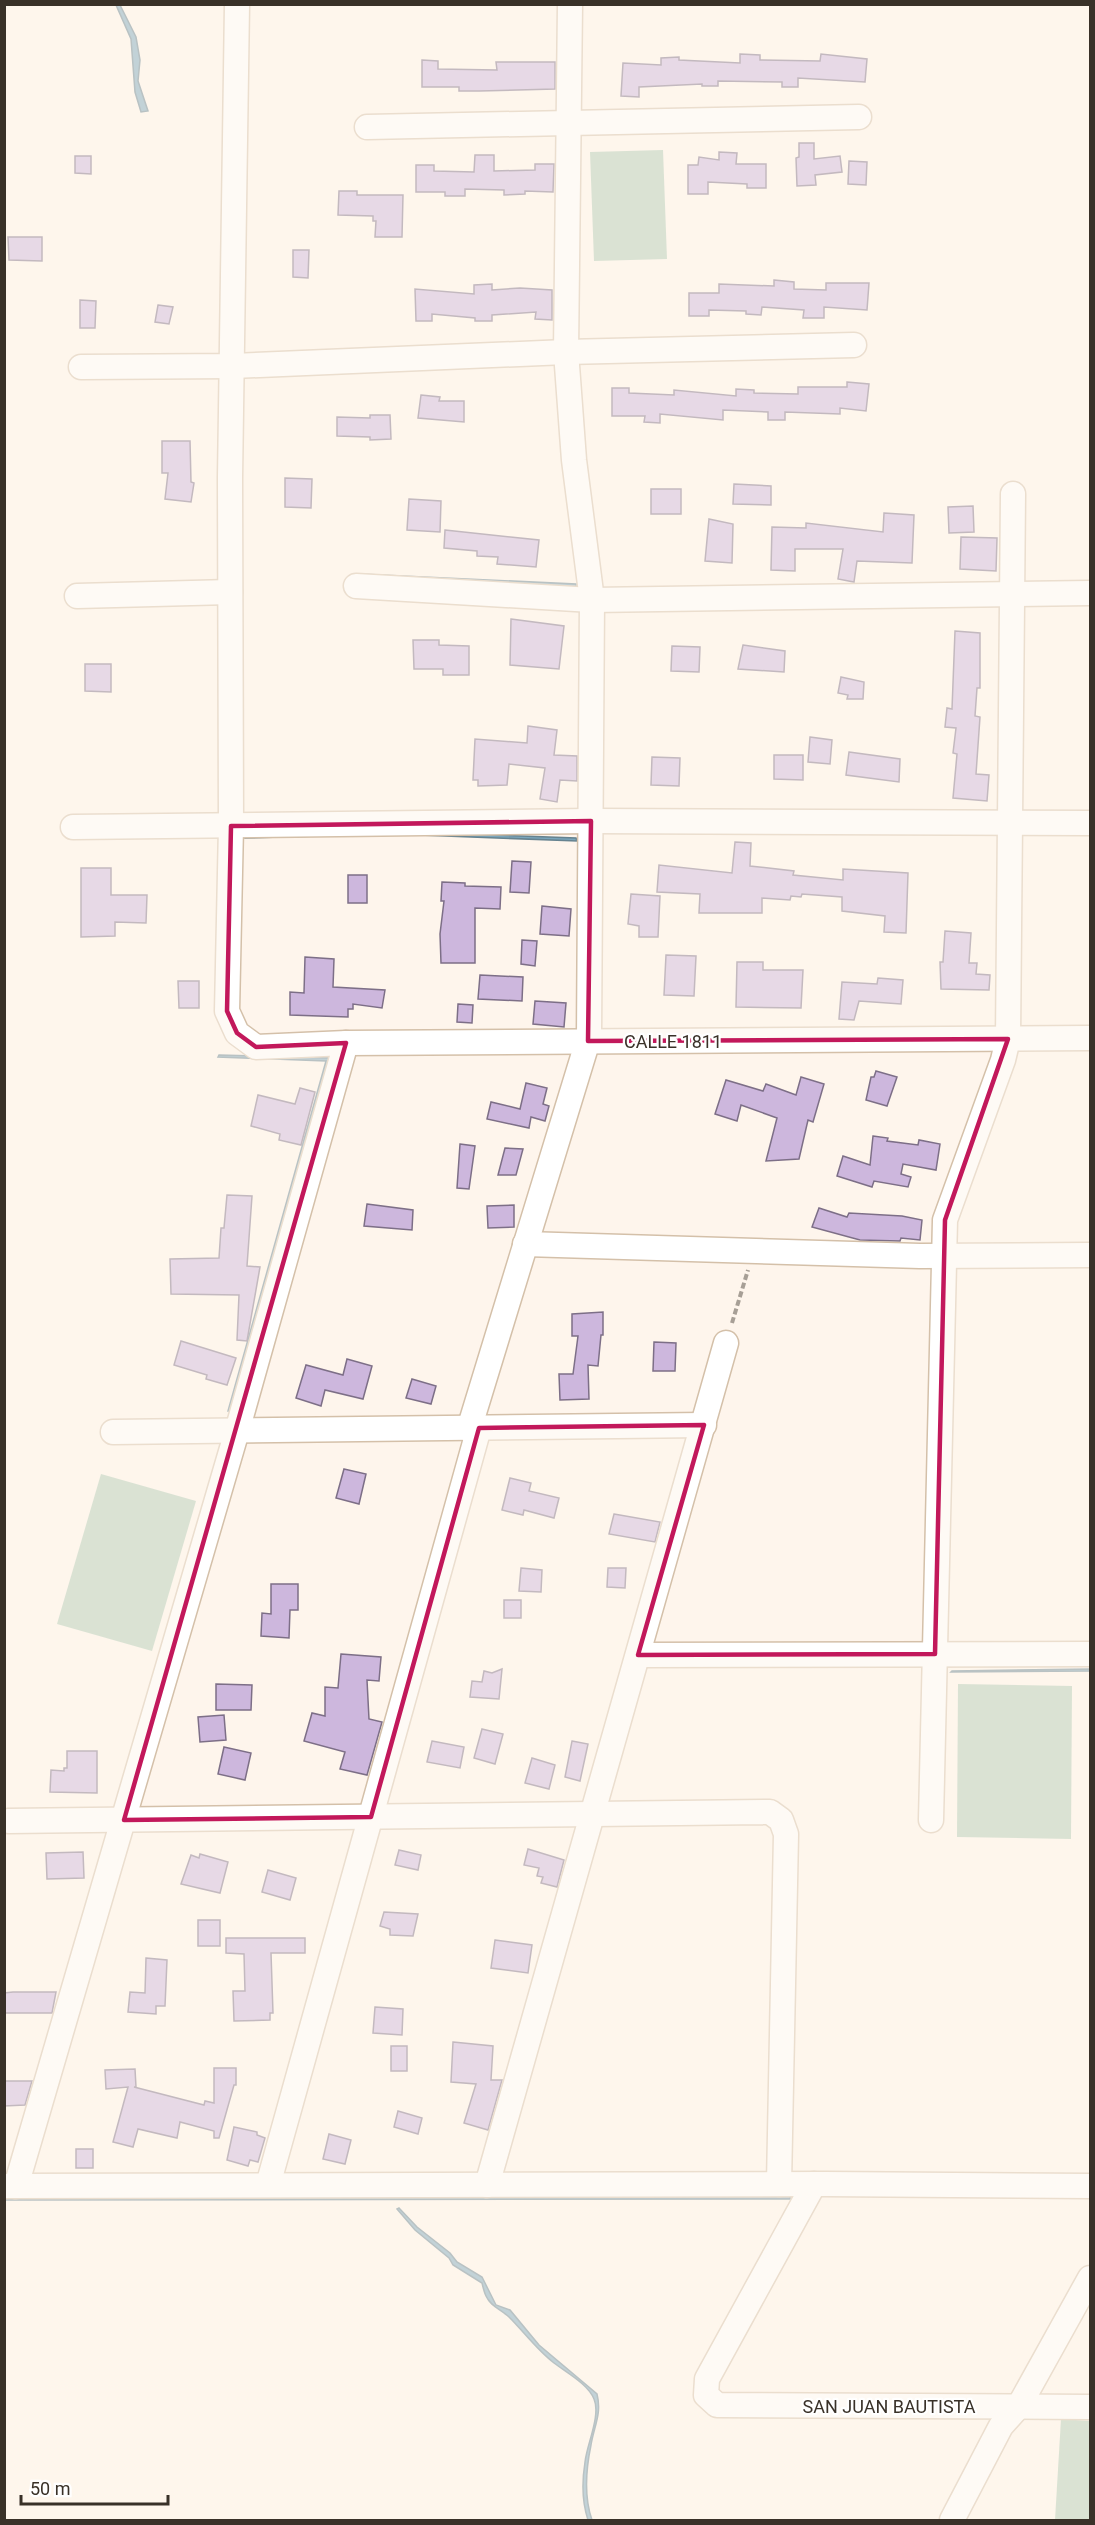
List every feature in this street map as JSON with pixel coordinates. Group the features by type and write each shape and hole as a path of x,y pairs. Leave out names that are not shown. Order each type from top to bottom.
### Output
{"street":[{"path":"231,826 230,592 237,4"},
{"path":"268,2185 371,1817 525,1244 587,1041 592,600 574,460 566,352 570,4"},
{"path":"367,127 859,117"},
{"path":"81,367 233,366 566,352 854,345"},
{"path":"931,1820 945,1220 1003,1060 1008,1039 1013,494"},
{"path":"356,586 592,600 1090,593"},
{"path":"77,596 230,592"},
{"path":"73,827 591,821 1090,823"},
{"name":"CALLE 1811","path":"231,826 227,1011 237,1033 256,1047 346,1043 1090,1038"},
{"path":"346,1043 124,1820 10,2186 779,2184 1090,2186"},
{"path":"525,1244 945,1256 1090,1255"},
{"path":"487,2185 726,1343"},
{"path":"113,1432 704,1425"},
{"path":"638,1654 1090,1654"},
{"path":"8,1821 770,1812 781,1820 786,1834 779,2184"},
{"name":"SAN JUAN BAUTISTA","path":"814,2184 707,2379 706,2395 717,2405 1090,2407"},
{"path":"952,2520 1001,2426 1019,2406 1090,2278"}],"path":[{"path":"726,1343 753,1252"}],"highlighted area":[{"path":"591,821 588,1041 1008,1039 945,1220 935,1654 638,1655 704,1425 479,1428 371,1817 124,1820 346,1043 256,1047 237,1033 227,1011 231,826"}],"green space":[{"path":"663,150 667,259 594,261 590,152"},
{"path":"101,1474 196,1501 152,1651 57,1624"},
{"path":"958,1684 1072,1686 1071,1839 957,1837"},
{"path":"1061,2419 1090,2421 1090,2520 1055,2520"}],"water":[{"path":"116,5 120,5 136,37 140,60 138,81 148,111 141,112 135,92 131,39"},
{"path":"359,574 576,584 576,587 358,576"},
{"path":"394,831 576,838 577,841 393,834 245,838 245,836"},
{"path":"219,1055 330,1058 231,1411 228,1411 326,1061 218,1057"},
{"path":"1090,1669 1090,1671 951,1672 952,1671"},
{"path":"790,2196 790,2199 4,2200 5,2198"},
{"path":"399,2208 417,2227 450,2253 457,2262 482,2277 496,2305 510,2310 539,2345 597,2394 598,2414 587,2473 588,2502 592,2520 588,2520 586,2513 583,2484 586,2455 596,2413 591,2394 582,2384 548,2358 509,2317 488,2300 482,2283 453,2265 449,2258 415,2230 397,2209"}],"building":[{"path":"740,54 760,55 760,60 820,61 821,54 867,59 865,82 798,78 798,87 782,87 782,82 718,81 718,86 702,86 702,84 639,87 639,97 621,96 623,63 661,65 661,58 679,57 679,60 740,63"},
{"path":"422,60 438,61 438,69 497,70 496,62 555,62 555,89 459,91 459,87 422,87"},
{"path":"799,143 814,143 814,159 840,156 842,172 815,175 816,185 797,186 796,158 799,157"},
{"path":"719,152 737,153 736,164 766,164 766,188 747,188 747,184 708,182 708,194 688,194 688,165 698,165 699,157 719,160"},
{"path":"475,155 494,155 494,171 535,170 535,164 554,164 553,192 525,191 525,194 504,195 504,190 465,189 465,196 445,196 445,192 416,192 416,165 434,165 434,171 474,172"},
{"path":"75,156 91,156 91,174 75,173"},
{"path":"849,161 867,162 866,185 848,184"},
{"path":"339,191 357,191 357,195 403,195 402,237 375,237 376,221 373,221 373,216 338,215"},
{"path":"8,237 42,237 42,261 9,260"},
{"path":"293,250 309,250 308,278 293,277"},
{"path":"774,280 794,282 794,289 826,290 826,283 869,283 867,310 824,307 824,318 803,318 804,310 762,307 761,315 746,314 746,311 709,310 709,316 689,316 689,293 719,293 719,284 774,286"},
{"path":"492,284 492,290 520,288 552,290 552,320 535,319 536,312 492,315 492,321 475,321 475,318 432,314 432,321 416,321 415,289 474,294 474,285"},
{"path":"80,300 96,301 95,328 80,328"},
{"path":"158,305 173,307 169,324 155,322"},
{"path":"847,382 869,384 866,411 840,408 840,414 785,412 785,420 768,420 768,412 723,410 723,420 660,414 660,423 644,422 645,416 612,416 612,388 629,388 629,393 674,395 674,390 736,396 736,389 754,390 754,393 798,394 798,387 847,387"},
{"path":"421,395 440,397 439,401 464,401 464,422 418,418"},
{"path":"370,415 390,415 391,439 370,440 370,437 337,436 337,417 370,418"},
{"path":"162,441 190,441 191,482 194,483 191,502 165,499 168,473 162,473"},
{"path":"285,478 312,479 311,508 285,507"},
{"path":"734,484 771,486 771,505 733,504"},
{"path":"651,489 681,489 681,514 651,514"},
{"path":"409,499 441,501 440,532 407,530"},
{"path":"973,506 974,532 949,533 948,507"},
{"path":"884,513 914,515 912,563 857,561 854,582 838,579 843,549 795,549 795,571 771,570 772,527 806,528 806,523 883,532"},
{"path":"709,519 733,524 732,563 705,561"},
{"path":"445,530 539,540 536,567 497,564 498,557 477,556 477,551 444,548"},
{"path":"961,537 997,538 996,571 960,569"},
{"path":"511,619 564,626 559,669 510,665"},
{"path":"955,631 980,633 980,688 977,688 975,716 980,717 976,774 989,775 987,801 953,798 957,754 953,753 956,728 945,727 947,708 952,709"},
{"path":"413,640 439,640 439,645 469,646 469,675 443,675 443,669 414,669"},
{"path":"743,645 785,651 784,672 738,669"},
{"path":"672,646 700,647 699,672 671,671"},
{"path":"85,664 111,664 111,692 85,691"},
{"path":"841,677 864,682 863,699 847,699 848,695 838,693"},
{"path":"528,726 557,730 554,755 577,756 577,781 560,780 557,802 540,799 545,768 509,764 507,785 478,786 478,780 473,780 475,739 527,743"},
{"path":"810,737 832,740 830,764 808,762"},
{"path":"849,752 900,759 899,782 846,775"},
{"path":"774,755 803,755 803,780 774,779"},
{"path":"652,757 680,758 679,786 651,785"},
{"path":"735,842 751,843 750,866 794,871 793,875 843,880 843,869 908,873 906,933 884,932 885,916 842,911 842,897 802,894 801,897 791,896 790,900 762,898 762,913 699,913 700,894 657,892 659,865 732,873"},
{"path":"512,861 531,862 529,893 510,892"},
{"path":"81,868 111,868 111,895 147,895 146,923 115,922 115,936 81,937"},
{"path":"348,875 367,875 367,903 348,903"},
{"path":"442,882 465,883 465,886 501,887 500,909 475,908 475,963 441,963 440,934 444,901 441,901"},
{"path":"631,894 660,896 658,937 639,937 639,926 628,924"},
{"path":"542,906 571,909 569,936 540,934"},
{"path":"945,931 971,933 969,963 977,963 976,974 990,975 989,990 941,989 940,962 943,962"},
{"path":"522,940 537,941 535,966 521,964"},
{"path":"666,955 696,956 694,996 664,995"},
{"path":"305,957 334,959 333,987 385,990 382,1008 353,1004 353,1009 348,1009 348,1017 290,1015 290,992 304,993"},
{"path":"737,962 763,962 763,970 803,970 801,1008 736,1007"},
{"path":"480,975 523,977 522,1001 478,999"},
{"path":"878,978 903,980 901,1004 859,1001 854,1020 839,1019 842,982 877,984"},
{"path":"178,981 199,981 199,1008 179,1008"},
{"path":"535,1001 566,1003 564,1027 533,1024"},
{"path":"458,1004 473,1005 472,1023 457,1022"},
{"path":"876,1071 897,1077 887,1106 866,1100 871,1077 874,1077"},
{"path":"801,1077 824,1084 813,1122 808,1120 799,1159 766,1161 777,1118 741,1105 737,1121 715,1114 726,1080 763,1091 766,1084 796,1095"},
{"path":"526,1083 547,1088 543,1104 549,1106 545,1121 531,1117 529,1128 487,1119 491,1102 520,1109"},
{"path":"300,1088 315,1092 301,1145 279,1140 280,1134 251,1126 258,1095 295,1104"},
{"path":"873,1136 888,1138 887,1141 918,1145 919,1140 940,1144 936,1170 903,1164 901,1174 911,1177 908,1187 874,1181 872,1187 837,1176 843,1156 870,1165"},
{"path":"460,1144 475,1146 469,1189 457,1188"},
{"path":"505,1148 523,1149 516,1175 498,1175"},
{"path":"227,1195 252,1196 247,1266 260,1267 247,1341 237,1340 239,1295 171,1294 170,1259 219,1258"},
{"path":"367,1204 413,1210 412,1230 364,1226"},
{"path":"514,1205 514,1227 488,1228 487,1206"},
{"path":"819,1208 847,1217 849,1213 902,1216 922,1220 920,1240 901,1238 900,1241 860,1240 812,1227"},
{"path":"603,1312 603,1335 601,1335 598,1366 588,1365 589,1399 560,1400 559,1374 573,1374 578,1336 572,1336 572,1314"},
{"path":"181,1341 236,1358 227,1385 206,1379 207,1375 174,1365"},
{"path":"654,1342 676,1343 675,1371 653,1371"},
{"path":"347,1359 372,1366 363,1399 325,1390 321,1406 296,1398 306,1365 343,1375"},
{"path":"412,1379 436,1386 431,1404 406,1398"},
{"path":"344,1469 366,1474 359,1504 336,1498"},
{"path":"510,1478 531,1483 529,1491 559,1498 554,1518 524,1510 523,1515 502,1510"},
{"path":"614,1514 660,1522 655,1542 609,1534"},
{"path":"521,1568 542,1570 541,1592 519,1591"},
{"path":"608,1568 626,1568 625,1588 607,1587"},
{"path":"271,1584 298,1584 298,1610 290,1610 289,1638 261,1636 262,1613 271,1614"},
{"path":"504,1600 521,1600 521,1618 504,1618"},
{"path":"341,1654 381,1657 379,1681 367,1680 369,1719 382,1722 367,1775 340,1769 345,1752 304,1741 312,1713 325,1716 325,1687 338,1688"},
{"path":"502,1669 499,1699 470,1697 472,1681 482,1682 484,1671 492,1673"},
{"path":"216,1684 252,1685 251,1710 216,1710"},
{"path":"224,1715 226,1740 200,1742 198,1717"},
{"path":"482,1729 503,1734 495,1764 474,1758"},
{"path":"432,1741 464,1747 460,1768 427,1762"},
{"path":"572,1741 588,1744 580,1781 565,1777"},
{"path":"224,1747 251,1753 245,1780 218,1774"},
{"path":"67,1751 97,1751 97,1793 50,1792 51,1770 64,1771 64,1768 67,1768"},
{"path":"532,1758 555,1765 549,1789 525,1783"},
{"path":"528,1849 564,1860 557,1887 541,1883 543,1877 537,1876 539,1868 524,1865"},
{"path":"399,1850 421,1855 418,1870 395,1865"},
{"path":"83,1852 84,1878 47,1879 46,1853"},
{"path":"200,1854 228,1862 220,1893 181,1884 191,1855 199,1858"},
{"path":"268,1870 296,1878 290,1900 262,1892"},
{"path":"384,1912 418,1914 413,1936 390,1935 390,1929 380,1926"},
{"path":"198,1920 220,1920 220,1946 198,1946"},
{"path":"226,1938 305,1938 305,1953 271,1953 273,2013 270,2013 270,2020 234,2021 233,1991 245,1991 244,1954 226,1953"},
{"path":"495,1940 532,1945 528,1973 491,1968"},
{"path":"146,1958 167,1960 165,2006 156,2006 156,2014 128,2012 130,1992 145,1993"},
{"path":"56,1992 52,2013 4,2013 4,1993"},
{"path":"375,2007 403,2009 402,2035 373,2033"},
{"path":"453,2042 493,2046 491,2080 502,2080 488,2130 464,2123 476,2084 451,2082"},
{"path":"391,2046 407,2046 407,2071 391,2071"},
{"path":"214,2068 236,2068 236,2085 234,2085 219,2138 214,2138 214,2131 180,2122 177,2138 138,2129 133,2147 113,2142 128,2087 106,2089 105,2070 135,2069 136,2087 134,2087 204,2105 205,2101 214,2103"},
{"path":"4,2081 32,2081 25,2105 4,2106"},
{"path":"398,2111 422,2118 418,2134 394,2127"},
{"path":"234,2127 257,2132 257,2135 265,2138 258,2162 250,2160 248,2166 227,2160"},
{"path":"329,2134 351,2140 345,2164 323,2159"},
{"path":"76,2149 93,2149 93,2168 76,2168"}]}
